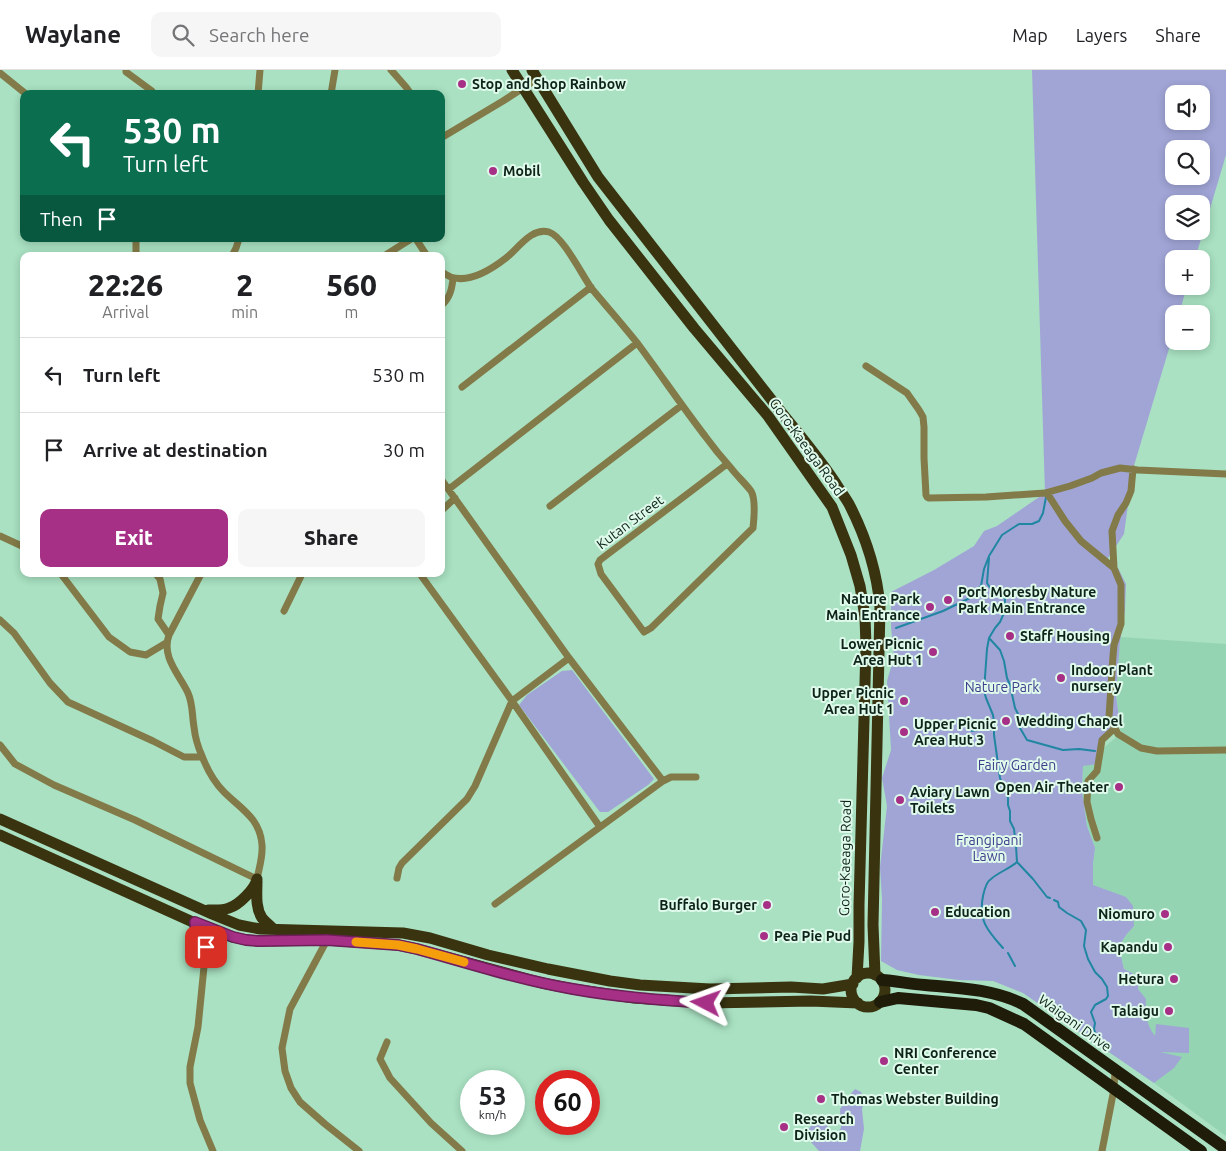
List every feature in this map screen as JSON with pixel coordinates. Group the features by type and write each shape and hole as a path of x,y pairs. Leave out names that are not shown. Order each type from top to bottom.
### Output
{"highway":[{"name":"Waigani Drive","path":"879,978 908,984 980,990 1024,1004 1226,1149"},
{"path":"880,1002 898,998 976,1005 989,1008 1024,1024 1202,1151"}],"main road":[{"name":"Goro-Kaeaga Road","path":"512,70 609,220 694,328 768,416 832,507 851,556 860,586 866,646 859,942 855,981"},
{"name":"Goro-Kaeaga Road","path":"535,74 598,176 810,448 849,504 861,530 877,585 880,606 873,925 879,978"},
{"path":"0,819 239,925 274,930 404,933 430,938 488,956 577,975 640,985 710,989 791,987 823,989 855,981 866,974 879,978 885,991 880,1002 872,1006 858,1003 811,1001 706,1003 634,998 542,983 398,945 327,940 246,940 195,922 0,835"},
{"path":"257,879 258,910 262,918 274,930"},
{"path":"202,909 228,909 255,886 257,879"},
{"path":"855,981 852,995 858,1003"}],"street":[{"path":"126,70 126,72 149,90"},
{"path":"258,90 260,70"},
{"path":"332,90 335,70"},
{"path":"391,70 408,90"},
{"path":"0,73 21,90"},
{"path":"445,136 503,102 523,88 535,74"},
{"path":"445,273 453,278 469,278 480,275 506,258 532,235 547,232 553,234 558,238 591,287 637,343 727,464"},
{"path":"390,252 406,242"},
{"path":"445,302 452,291 453,278"},
{"path":"462,387 591,287"},
{"path":"449,490 637,343"},
{"path":"866,366 907,393 919,410 924,427 927,497 986,497 1047,493 1092,478 1101,472 1120,468 1226,474"},
{"path":"550,506 682,405"},
{"name":"Kutan Street","path":"727,464 752,493 755,517 753,528 651,628 644,632 601,574 598,564 600,560 727,464"},
{"path":"1134,469 1131,491 1112,530 1114,568 1121,585 1121,624 1114,645 1109,717 1118,734 1141,748 1157,751 1226,750"},
{"path":"445,484 569,658 663,781"},
{"path":"1047,493 1081,541 1114,568"},
{"path":"445,507 455,498"},
{"path":"0,536 20,545"},
{"path":"64,577 109,637 130,652 146,656 166,643"},
{"path":"158,577 163,593 158,619 169,634"},
{"path":"0,745 15,764 54,785 135,820 257,879 262,844 256,824 250,814 222,791 215,782 197,744 189,695 168,655 166,643 169,634 199,577"},
{"path":"284,612 301,577"},
{"path":"422,577 600,827"},
{"path":"0,620 14,633 50,683 68,702 153,741 184,758 202,757"},
{"path":"397,878 402,863 467,799 475,786 512,701 569,658"},
{"path":"1098,838 1091,819 1088,802 1088,781 1097,771 1102,740 1115,728"},
{"path":"495,904 663,781 671,777 696,777"},
{"path":"195,922 196,932 206,947 198,1027 190,1067 190,1083 200,1120 213,1151"},
{"path":"327,940 290,1009 282,1048 285,1071 291,1088 300,1102 359,1151"},
{"path":"387,1042 380,1060 390,1078 431,1123 462,1151"},
{"path":"1102,1151 1114,1089 1115,1071"}],"shaded area":[{"path":"1120,637 1226,644 1226,1136 1105,1050 1135,1011 1140,977 1124,969 1119,951 1123,939 1134,926 1093,885 1095,848 1087,826 1082,791 1083,766 1121,733 1116,696"}],"green space":[{"name":"Nature Park","path":"1032,70 1226,70 1226,155 1210,209 1210,195 1165,195 1165,240 1201,240 1198,250 1165,250 1165,295 1184,295 1182,305 1165,305 1165,350 1169,350 1133,469 1124,534 1106,561 1118,568 1126,584 1116,696 1120,724 1100,743 1098,764 1083,766 1082,791 1087,826 1095,848 1093,885 1126,897 1133,906 1134,926 1122,941 1120,950 1124,969 1140,977 1138,989 1146,999 1147,1019 1155,1036 1156,1024 1189,1028 1189,1053 1160,1052 1182,1057 1174,1068 1154,1083 1023,993 993,981 959,980 919,975 897,970 881,961 882,899 880,867 887,806 882,778 891,750 887,681 894,657 891,627 891,592 934,570 974,546 984,531 997,526 1045,493"},
{"path":"572,670 654,779 608,812 600,812 519,705 527,695 562,671"},
{"path":"855,1089 861,1092 864,1101 862,1109 864,1129 860,1151 819,1151 810,1141 806,1132 812,1125 826,1122 830,1132 836,1134 841,1128 840,1109"}],"waterway":[{"path":"896,628 943,611 972,597 981,586 989,556 1002,535 1019,524 1032,524 1039,521 1043,513 1046,497"},
{"path":"972,731 980,730 994,722 984,691 987,649 989,638 1004,613 1005,599 999,593 993,592 987,583 989,558"},
{"path":"989,638 1000,650 1015,708 1020,718 1020,728 1027,740 1063,750 1095,751"},
{"path":"994,722 1000,778 1008,798 1010,821 1014,829 1017,862 1047,897 1050,898"},
{"path":"1003,948 985,925 982,912 983,896 989,880 1017,862"},
{"path":"1054,900 1058,902 1059,907 1081,921 1086,930 1084,946 1088,959 1095,972 1107,987 1108,996 1095,1005 1091,1012 1095,1023 1096,1035 1092,1042"},
{"path":"1008,953 1015,966"}],"slow traffic":[{"path":"356,942 398,945 464,962"}],"place":[{"name":"Stop and Shop Rainbow","path":"462,84"},
{"name":"Mobil","path":"493,171"},
{"name":"Port Moresby Nature Park Main Entrance","path":"948,600"},
{"name":"Nature Park Main Entrance","path":"930,607"},
{"name":"Staff Housing","path":"1010,636"},
{"name":"Lower Picnic Area Hut 1","path":"933,652"},
{"name":"Indoor Plant nursery","path":"1061,678"},
{"name":"Upper Picnic Area Hut 1","path":"904,701"},
{"name":"Wedding Chapel","path":"1006,721"},
{"name":"Upper Picnic Area Hut 3","path":"904,732"},
{"name":"Open Air Theater","path":"1119,787"},
{"name":"Aviary Lawn Toilets","path":"900,800"},
{"name":"Buffalo Burger","path":"767,905"},
{"name":"Education","path":"935,912"},
{"name":"Niomuro","path":"1165,914"},
{"name":"Pea Pie Pud","path":"764,936"},
{"name":"Kapandu","path":"1168,947"},
{"name":"Hetura","path":"1174,979"},
{"name":"Talaigu","path":"1169,1011"},
{"name":"NRI Conference Center","path":"884,1061"},
{"name":"Thomas Webster Building","path":"821,1099"},
{"name":"Research Division","path":"784,1127"}],"route":[{"path":"206,947 196,932 195,922 206,928 246,940 327,940 398,945 542,983 573,989 634,998 706,1003"}],"park label":[{"name":"Fairy Garden","path":"1017,765"},
{"name":"Frangipani Lawn","path":"989,848"}]}
